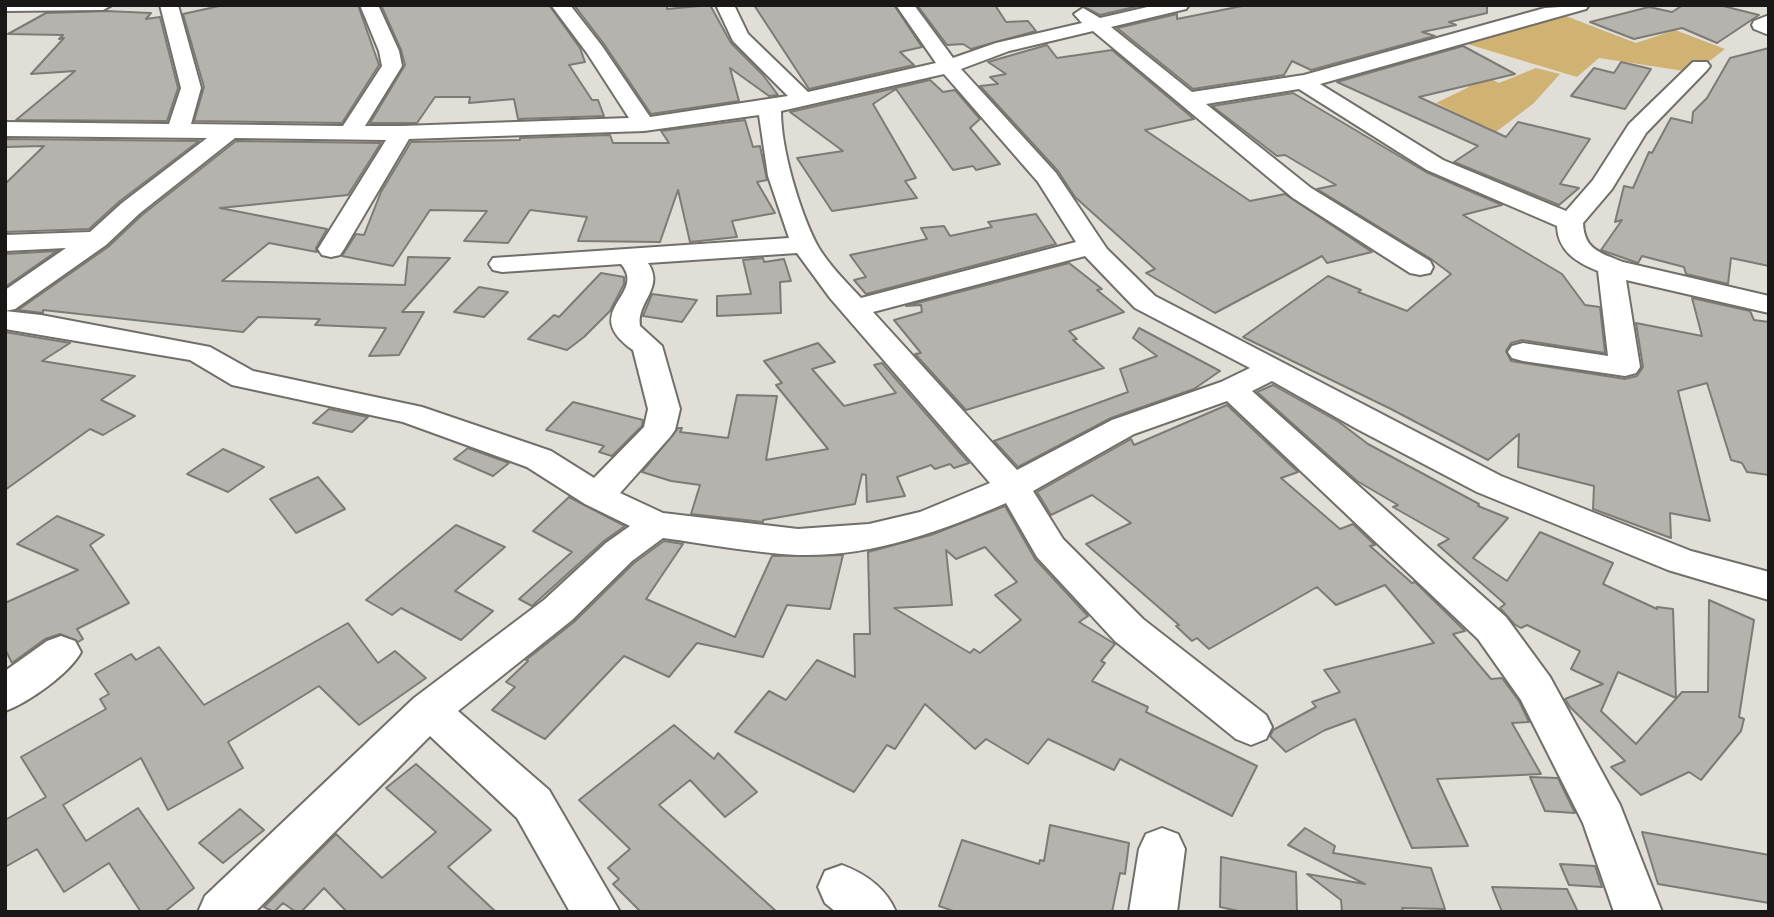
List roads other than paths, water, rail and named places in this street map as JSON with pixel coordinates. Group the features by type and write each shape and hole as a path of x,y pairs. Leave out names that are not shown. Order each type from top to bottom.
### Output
{"street":[{"path":"5,6 103,5"},
{"path":"169,5 191,88 178,132"},
{"path":"350,132 392,66 389,51 369,5"},
{"path":"560,5 595,50 644,124"},
{"path":"725,5 740,37 803,99"},
{"path":"905,5 951,66 954,74 1048,178 1092,246 1144,302 1489,484 1681,561 1769,586"},
{"path":"1074,5 1093,24 1303,193 1420,267"},
{"path":"5,130 402,133 644,124 770,107 951,66 1003,47 1180,5"},
{"path":"1189,99 1303,82 1526,16 1580,5"},
{"path":"1769,21 1761,25 1769,29"},
{"path":"1700,66 1637,129 1603,184 1570,222 1571,240 1582,254 1611,268 1769,305"},
{"path":"1303,82 1435,165 1570,222"},
{"path":"770,107 770,127 780,176 804,245 840,292 1013,486 1050,548 1129,630 1251,727"},
{"path":"5,303 97,239 150,193 229,132"},
{"path":"331,249 362,200 381,161 402,133"},
{"path":"5,243 97,239"},
{"path":"502,264 804,245"},
{"path":"856,308 1092,246"},
{"path":"597,496 659,430 664,409 647,346 630,336 624,325 626,310 640,282 640,271 627,255"},
{"path":"1523,352 1625,367 1611,268"},
{"path":"5,320 199,353 243,378 411,414 540,458 597,496 657,525 798,541 869,537 929,522 1013,486 1123,427 1233,389 1273,368"},
{"path":"5,342 41,324"},
{"path":"1233,389 1492,628 1536,689 1598,807 1638,912"},
{"path":"222,912 429,710 558,610 619,552 657,525"},
{"path":"5,694 61,652"},
{"path":"429,710 533,804 596,912"},
{"path":"1153,912 1162,849"}]}
